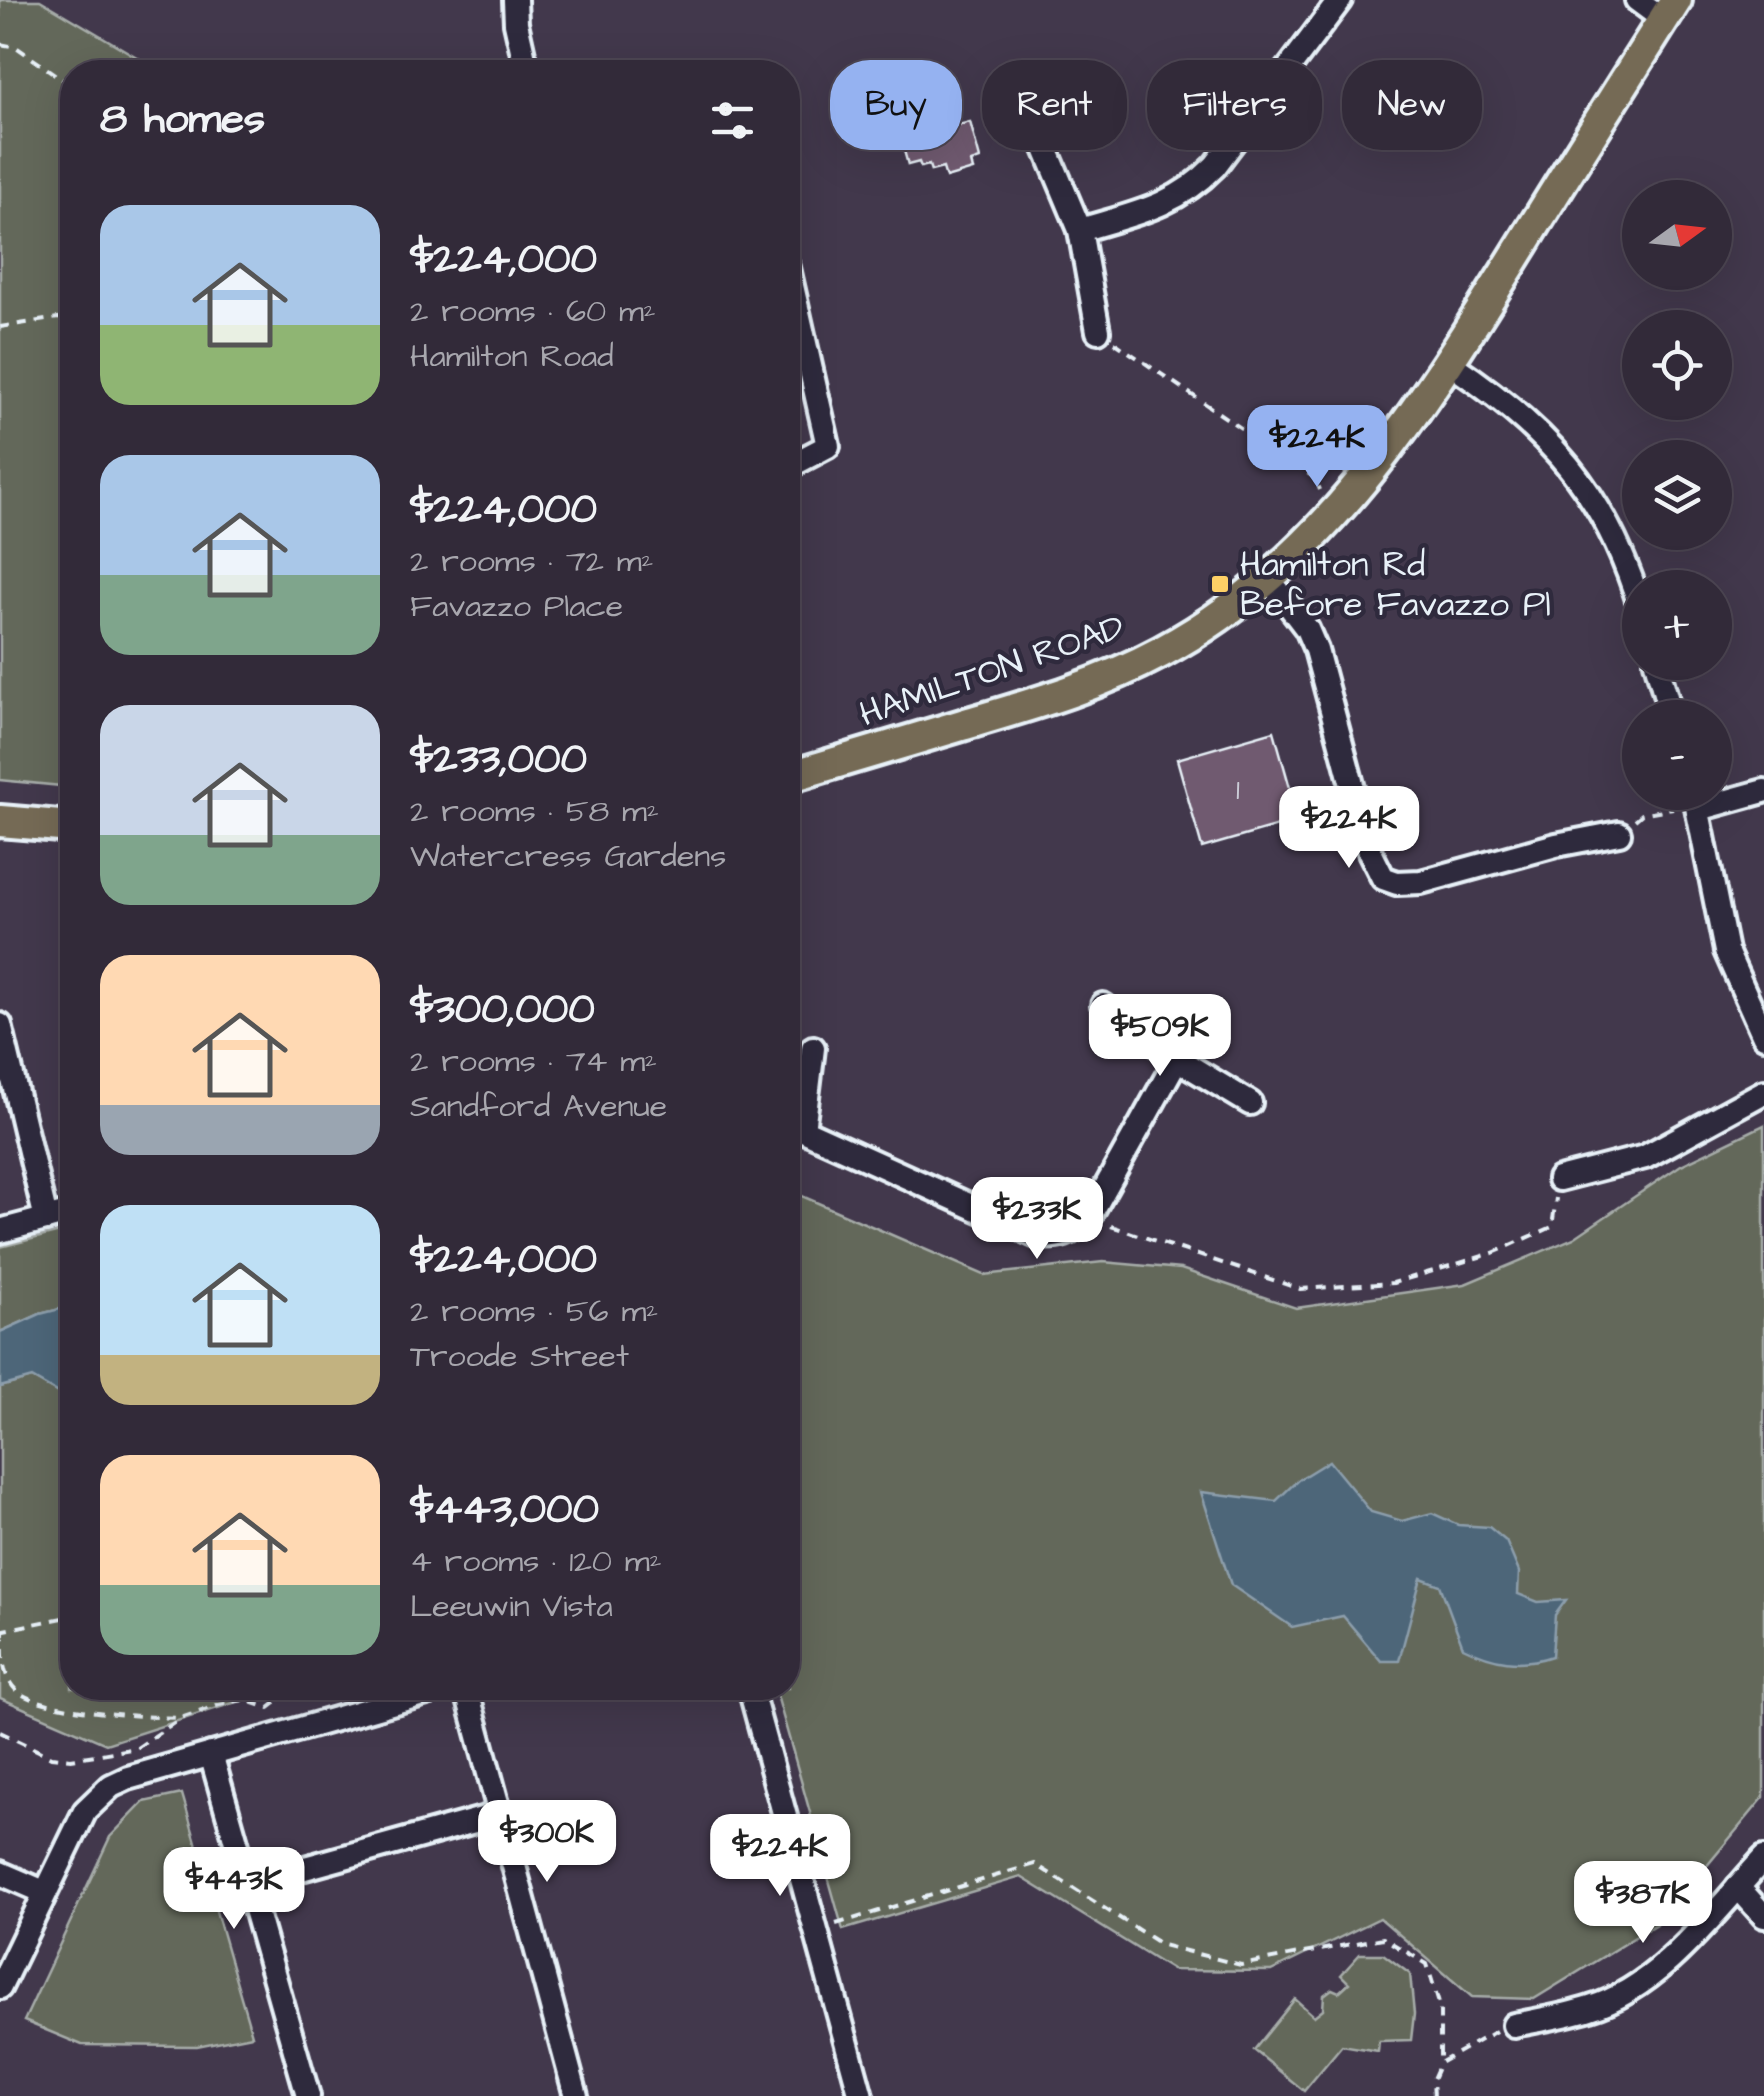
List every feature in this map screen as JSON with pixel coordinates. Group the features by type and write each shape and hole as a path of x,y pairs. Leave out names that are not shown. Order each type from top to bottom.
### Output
{"main road":[{"name":"HAMILTON ROAD","path":"800,773 1100,681 1202,628 1268,578 1334,517 1406,424 1449,363 1670,10"},
{"path":"1,827 60,826"}],"street":[{"path":"516,0 516,23 524,60"},
{"path":"1080,230 1159,206 1184,195 1199,182 1340,0"},
{"path":"1638,0 1670,10"},
{"path":"1047,150 1080,230 1098,331"},
{"path":"800,321 828,446 800,460"},
{"path":"1449,363 1523,415 1570,465 1629,570"},
{"path":"1268,578 1307,630 1316,650 1370,852 1384,878 1397,883 1421,882 1556,845 1619,833"},
{"path":"1732,796 1764,791"},
{"path":"1692,810 1726,951 1764,1036"},
{"path":"1104,1006 1177,1059 1250,1103"},
{"path":"0,1025 46,1219"},
{"path":"800,1110 813,1048"},
{"path":"800,1131 1038,1236 1065,1235 1078,1230 1088,1219 1177,1059"},
{"path":"1559,1180 1645,1157 1764,1092"},
{"path":"0,1231 60,1215"},
{"path":"0,1988 85,1811 98,1796 128,1778 402,1700"},
{"path":"469,1700 576,2096"},
{"path":"753,1700 861,2096"},
{"path":"211,1754 308,2096"},
{"path":"247,1884 500,1814"},
{"path":"1514,2025 1592,2008 1618,1996 1679,1952 1764,1858"},
{"path":"0,1873 44,1892"},
{"path":"1738,1886 1764,1916"}],"path":[{"path":"0,44 16,47 60,78"},
{"path":"0,327 60,318"},
{"path":"1098,331 1316,479 1324,502"},
{"path":"1619,833 1642,814 1659,810"},
{"path":"1088,1219 1300,1289 1392,1283 1493,1252 1552,1227 1559,1180"},
{"path":"60,1618 2,1630 3,1666 16,1690 39,1703 180,1718"},
{"path":"0,1732 50,1757 71,1760 137,1748 180,1718 244,1700 269,1708 279,1700"},
{"path":"828,1926 1035,1864 1162,1945 1241,1965 1383,1938 1427,1964 1440,2007 1440,2063 1433,2079 1434,2096"},
{"path":"1440,2063 1514,2025"}],"green space":[{"path":"0,0 40,0 142,60 60,60 60,786 0,780"},
{"path":"1764,1125 1764,1797 1661,1921 1534,1999 1472,1997 1380,1918 1271,1971 1172,1970 1021,1877 843,1930 778,1700 800,1700 800,1195 984,1275 1103,1262 1181,1269 1296,1308 1465,1284 1574,1238 1681,1165"},
{"path":"60,1232 60,1309 0,1332 0,1247"},
{"path":"32,1378 60,1394 60,1700 243,1700 106,1744 0,1698 0,1387"},
{"path":"182,1794 252,2035 197,2046 82,2045 24,2021 110,1837 144,1802"},
{"path":"1360,1954 1383,1954 1410,1974 1414,2014 1411,2040 1379,2041 1378,2051 1342,2045 1304,2091 1254,2050 1295,1999 1314,2016 1323,2009 1324,1995 1332,1989 1339,1992 1349,1983 1341,1975"}],"water":[{"path":"60,1309 60,1394 32,1378 0,1387 0,1332"},
{"path":"1329,1461 1371,1512 1402,1521 1432,1513 1458,1525 1489,1527 1506,1541 1519,1572 1518,1594 1538,1602 1566,1600 1555,1615 1552,1656 1507,1661 1463,1647 1440,1585 1421,1578 1399,1661 1381,1661 1343,1616 1292,1627 1231,1585 1201,1492 1276,1501 1298,1480"}],"building":[{"path":"970,122 980,159 971,162 973,170 946,178 943,168 931,171 929,165 921,167 919,162 908,165 904,150 962,150 962,124"},
{"path":"1274,731 1299,820 1202,848 1177,759"}],"place":[{"name":"Hamilton Rd Before Favazzo Pl","path":"1220,584"}]}
